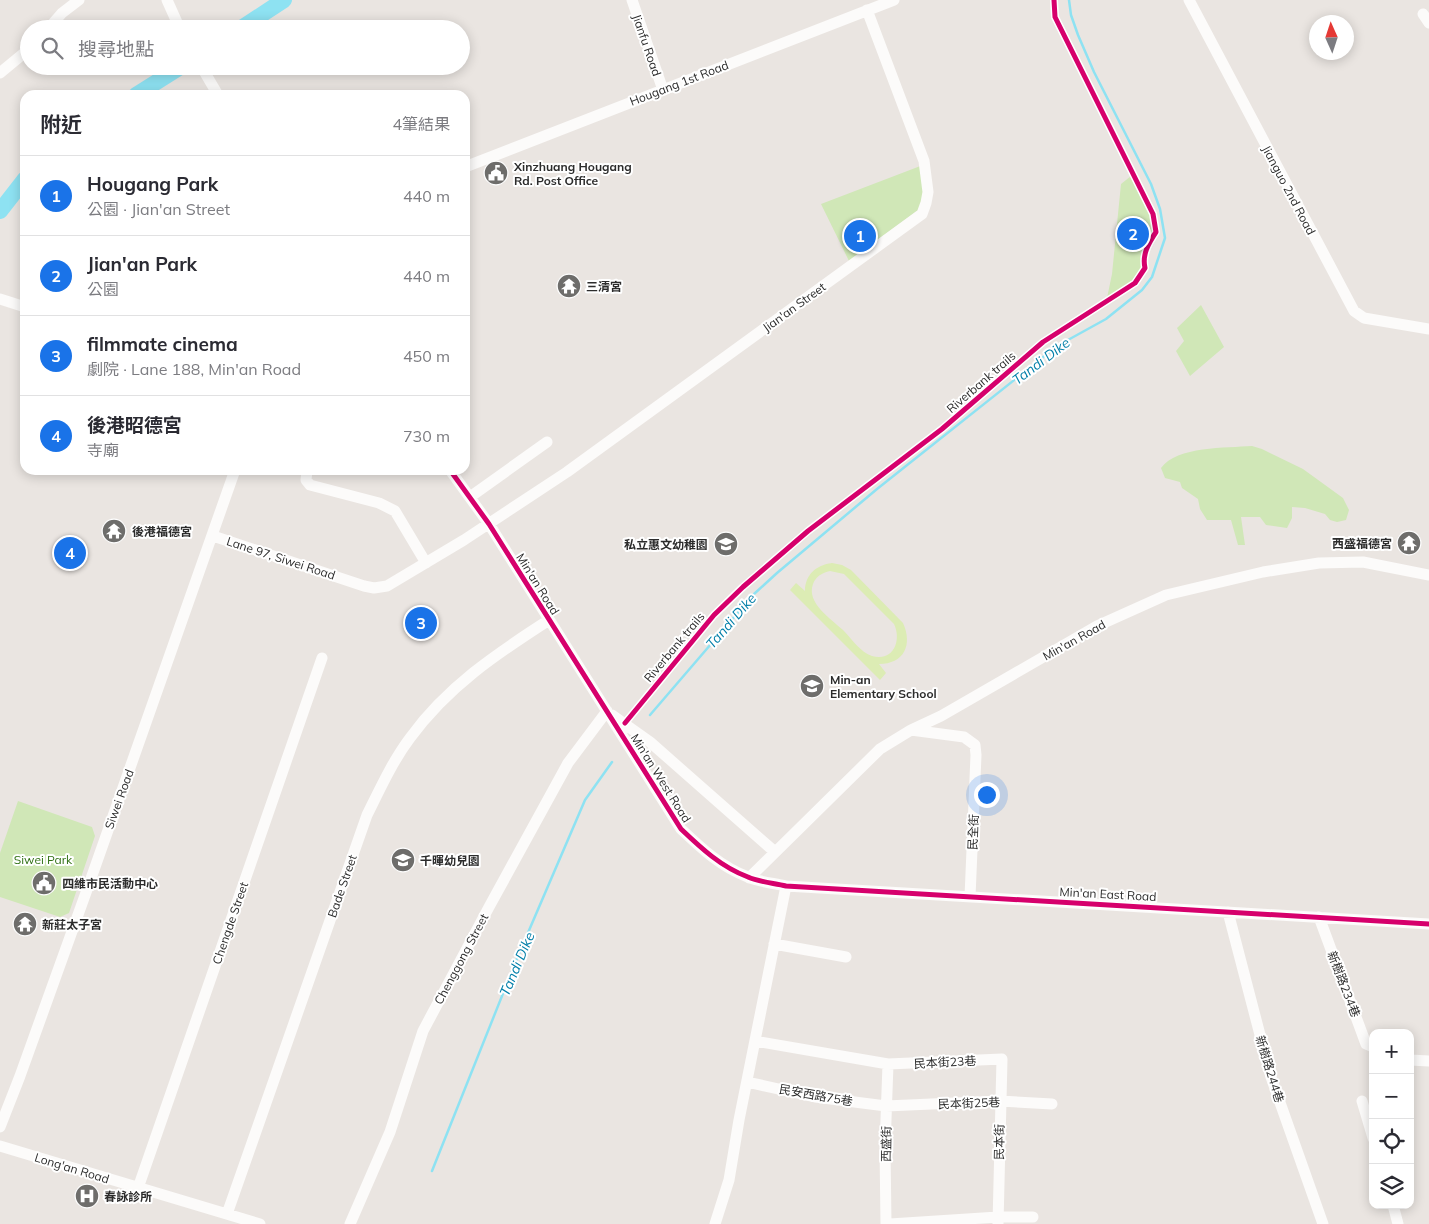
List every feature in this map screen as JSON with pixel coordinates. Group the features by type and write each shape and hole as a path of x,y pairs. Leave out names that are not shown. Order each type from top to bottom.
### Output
{"street":[{"path":"56,20 79,0"},
{"path":"166,0 176,20"},
{"name":"Jianfu Road","path":"632,0 662,90"},
{"name":"Hougang 1st Road","path":"470,165 894,0"},
{"name":"Jianguo 2nd Road","path":"1189,0 1354,311 1364,318 1429,329"},
{"name":"Jian'an Street","path":"426,563 567,472 922,214 928,192 924,161 867,10"},
{"path":"0,73 20,56"},
{"path":"205,75 215,90"},
{"path":"0,299 20,305"},
{"path":"470,497 547,442"},
{"name":"Siwei Road","path":"0,1126 88,887 233,475"},
{"path":"307,475 306,480 310,486 380,503 395,511 426,563"},
{"name":"Min'an Road","path":"454,475 489,524 607,711 650,742 775,852"},
{"name":"Lane 97, Siwei Road","path":"213,536 306,568 374,588 387,586 426,563"},
{"name":"Min'an Road","path":"749,878 880,749 1097,626 1166,595 1263,572 1320,563 1363,562 1429,574"},
{"name":"Bade Street","path":"226,1214 364,823 387,774 410,738 459,684 495,654 549,620"},
{"name":"Chengde Street","path":"138,1188 322,658"},
{"name":"Min'an West Road","path":"607,711 681,829 706,853 735,871 749,878 786,886"},
{"name":"Chenggong Street","path":"350,1224 390,1132 423,1032 488,907 568,762 607,711"},
{"name":"民全街","path":"911,730 964,737 975,745 970,896"},
{"path":"715,1224 729,1180 736,1134 786,886"},
{"name":"Min'an East Road","path":"786,886 1429,924"},
{"name":"新樹路244巷","path":"1228,912 1271,1077 1323,1224"},
{"name":"新樹路234巷","path":"1318,917 1366,1044 1369,1045"},
{"path":"774,944 846,957"},
{"path":"755,1041 888,1064"},
{"name":"民本街23巷","path":"888,1064 1002,1059"},
{"name":"民本街","path":"998,1220 1002,1059"},
{"path":"1414,1060 1429,1061"},
{"name":"西盛街","path":"888,1064 886,1106 888,1224"},
{"name":"民安西路75巷","path":"747,1082 815,1097 886,1106"},
{"name":"民本街25巷","path":"886,1106 1000,1101 1052,1104"},
{"path":"1362,1101 1369,1125"},
{"name":"Long'an Road","path":"0,1146 260,1224"},
{"path":"1393,1209 1398,1224"},
{"path":"888,1224 1033,1217"}],"green space":[{"path":"923,165 923,201 918,210 849,261 821,204"},
{"path":"1131,176 1150,215 1154,230 1141,256 1143,265 1133,280 1107,298 1112,274 1121,184"},
{"path":"1201,305 1224,347 1190,376 1176,351 1184,341 1177,328"},
{"path":"1252,446 1303,469 1343,498 1349,510 1346,520 1337,522 1330,520 1325,514 1305,508 1292,507 1292,518 1287,528 1266,525 1260,517 1241,517 1245,545 1238,545 1231,520 1207,520 1200,509 1198,499 1182,488 1180,482 1165,478 1161,468 1168,461 1190,452"},
{"path":"826,564 842,565 851,570 903,623 907,639 904,652 895,661 879,664 886,673 880,680 790,590 796,583 805,591 807,580 812,572","holes":["830,571 844,574 894,624 897,637 896,643 894,649 885,656 872,656 864,652 816,604 812,591 814,581 822,574"]},
{"name":"Siwei Park","path":"18,801 92,827 95,836 69,913 60,917 0,897 0,853"}],"waterway":[{"path":"254,20 284,0"},
{"name":"Tandi Dike","path":"650,715 754,594 777,573 877,489 1057,346 1106,319 1142,290 1152,277 1165,238 1160,209 1151,184 1094,72 1071,15 1069,0"},
{"path":"144,90 168,75"},
{"path":"0,211 20,185"},
{"name":"Tandi Dike","path":"432,1171 518,956 585,800 612,762"}],"cycle path":[{"name":"Riverbank trails","path":"625,723 714,615 743,587 808,531 942,429 1043,342 1135,283 1145,268 1146,250 1156,232 1153,214 1055,17 1054,0"},
{"path":"454,475 489,524 681,829 712,856 738,873 757,880 786,886 1429,924"}],"place":[{"name":"Xinzhuang Hougang Rd. Post Office","path":"496,173"},
{"name":"Jian'an Park","path":"1133,234"},
{"name":"Hougang Park","path":"860,236"},
{"name":"三清宮","path":"569,286"},
{"name":"後港福德宮","path":"114,531"},
{"name":"西盛福德宮","path":"1409,543"},
{"name":"私立惠文幼稚園","path":"726,544"},
{"name":"後港昭德宮","path":"70,553"},
{"name":"filmmate cinema","path":"421,623"},
{"name":"Min-an Elementary School","path":"812,686"},
{"name":"千暉幼兒園","path":"403,860"},
{"name":"四維市民活動中心","path":"44,883"},
{"name":"新莊太子宮","path":"25,924"},
{"name":"春詠診所","path":"87,1196"}]}
